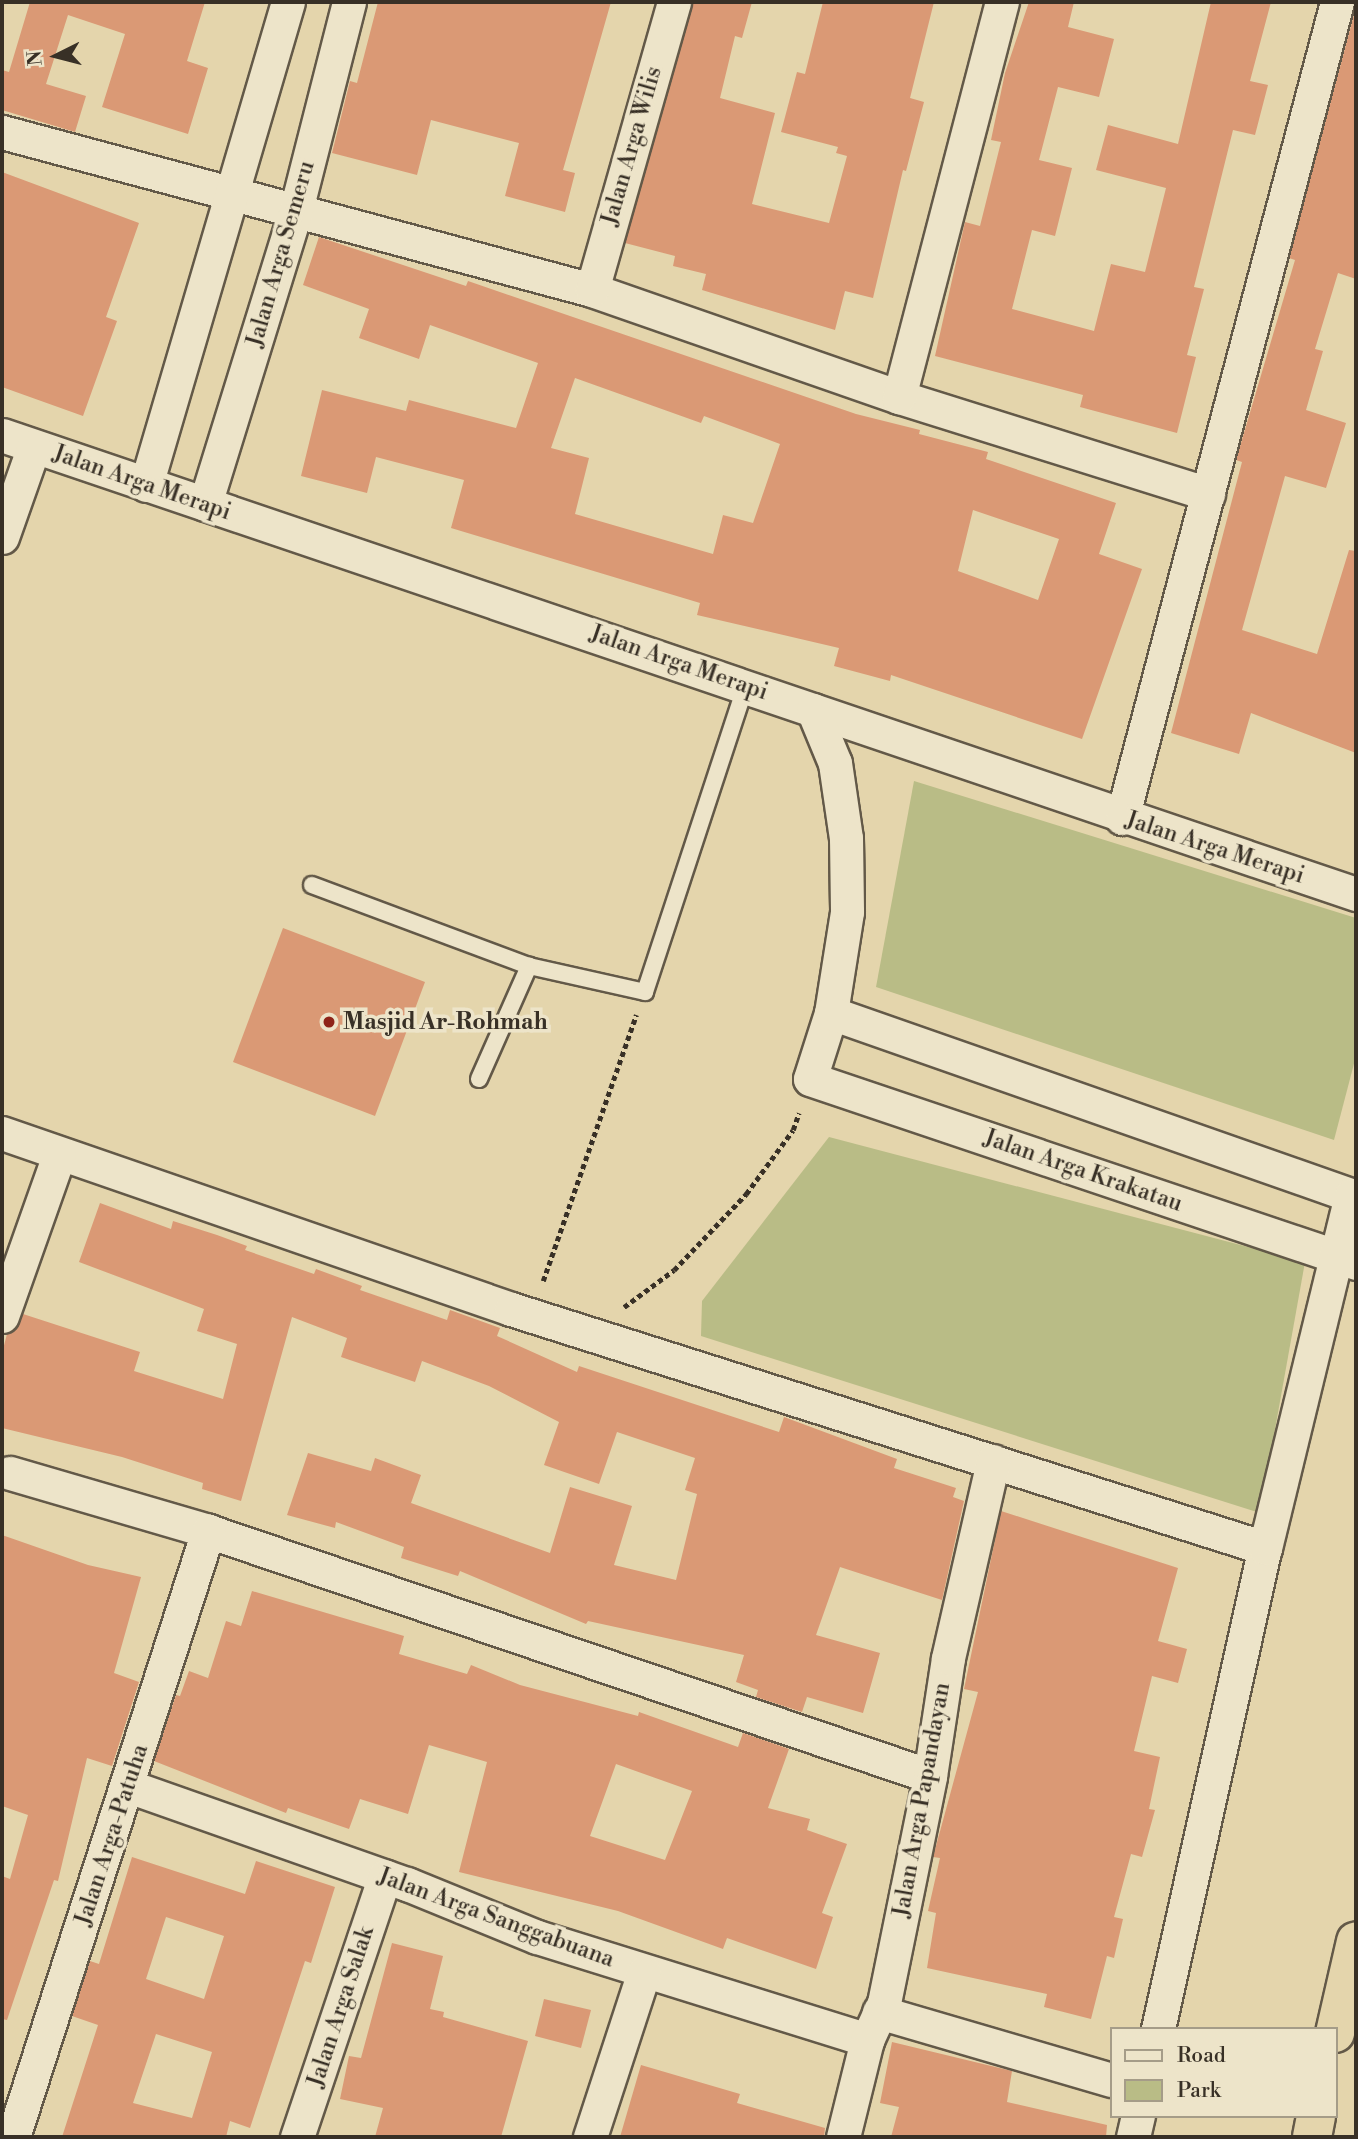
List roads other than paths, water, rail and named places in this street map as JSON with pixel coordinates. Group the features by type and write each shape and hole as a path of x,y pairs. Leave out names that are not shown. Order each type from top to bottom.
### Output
{"highway":[{"path":"1336,2027 1356,1941"},
{"path":"1311,2137 1316,2118"}],"street":[{"path":"146,485 288,2"},
{"name":"Jalan Arga Semeru","path":"205,504 295,214 349,2"},
{"name":"Jalan Arga Wilis","path":"592,290 674,2"},
{"path":"899,397 1002,2"},
{"path":"1122,818 1336,2"},
{"path":"2,132 295,214 592,290 899,397 1208,494"},
{"name":"Jalan Arga Merapi","path":"2,435 746,685 1122,818 1356,894"},
{"path":"2,537 34,446"},
{"path":"813,710 835,763 846,838 847,912 831,1013 1354,1196 1345,1260 1265,1548 1158,2027"},
{"name":"Jalan Arga Krakatau","path":"831,1013 810,1079 1345,1260"},
{"path":"2,1133 59,1155 531,1315 1265,1548"},
{"path":"2,1315 59,1155"},
{"name":"Jalan Arga Papandayan","path":"843,2137 873,2026 930,1776 948,1658 993,1461"},
{"path":"10,1473 208,1531 930,1776"},
{"name":"Jalan Arga-Patuha","path":"13,2137 208,1531"},
{"name":"Jalan Arga Sanggabuana","path":"128,1786 384,1876 537,1937 644,1972 1110,2080"},
{"name":"Jalan Arga Salak","path":"297,2137 384,1876"},
{"path":"590,2137 644,1972"},
{"path":"1133,2137 1138,2118"}],"lane":[{"path":"313,885 529,965 645,992 746,685"},
{"path":"480,1079 529,965"}],"place":[{"name":"Masjid Ar-Rohmah","path":"329,1022"}]}
